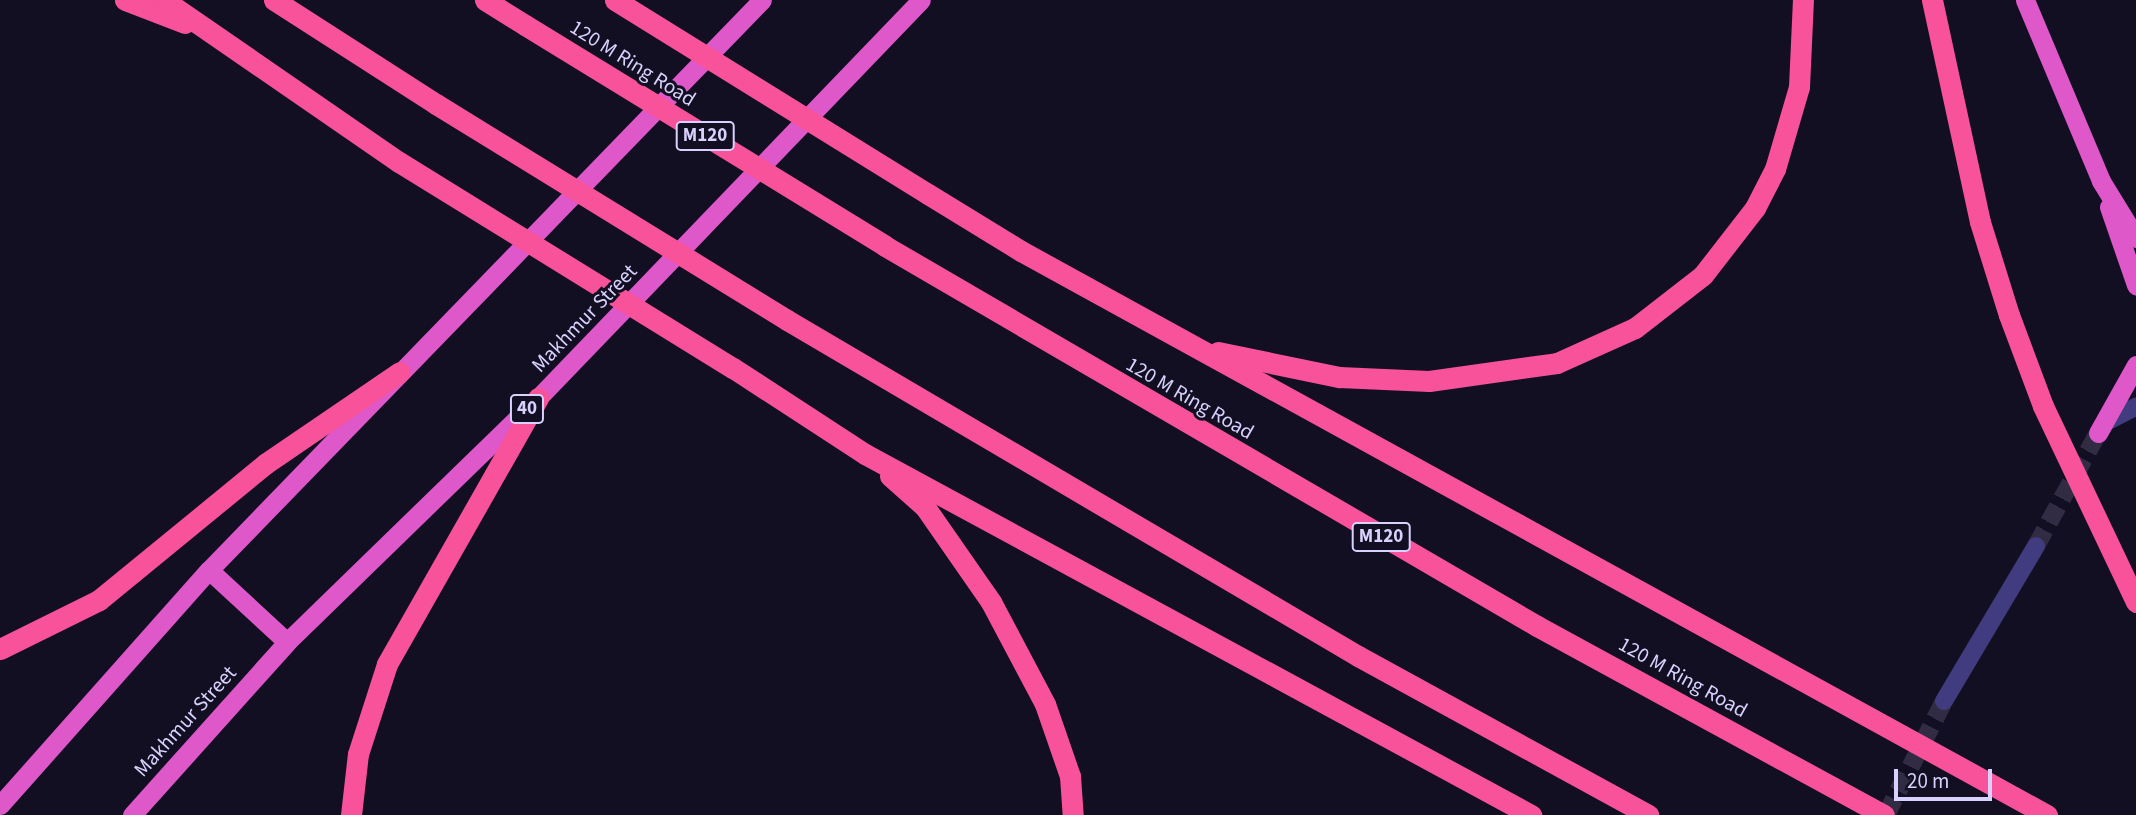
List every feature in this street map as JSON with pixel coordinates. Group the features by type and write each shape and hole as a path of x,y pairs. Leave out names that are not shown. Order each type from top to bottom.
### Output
{"highway":[{"path":"125,0 215,32"},
{"path":"164,0 215,32 399,162 733,368 865,454 1531,815"},
{"path":"274,0 436,104 787,320 1358,656 1648,815"},
{"name":"120 M Ring Road","path":"485,0 885,246 1525,619 1884,815"},
{"path":"615,0 928,194 1194,346 2047,815"},
{"path":"0,805 209,570 762,0"},
{"name":"Makhmur Street","path":"132,815 287,642 538,398 921,0"},
{"path":"1194,346 1339,377 1429,381 1557,363 1635,328 1703,275 1755,208 1775,169 1792,119 1804,45 1803,0"},
{"path":"1932,0 1980,222 2009,315 2043,406 2136,602"},
{"path":"2025,0 2101,181 2136,285"},
{"path":"2101,181 2136,238"},
{"path":"2102,427 2136,365"},
{"path":"0,649 99,600 265,464 400,372"},
{"path":"351,815 358,754 387,664 538,398"},
{"path":"865,454 925,508 991,602 1045,704 1070,776 1073,815"},
{"path":"209,570 287,642"}],"street":[{"path":"2102,427 2136,407"},
{"path":"1944,701 2036,546"}],"tunnel":[{"path":"2036,546 2098,433"},
{"path":"1886,815 1944,701"}]}
